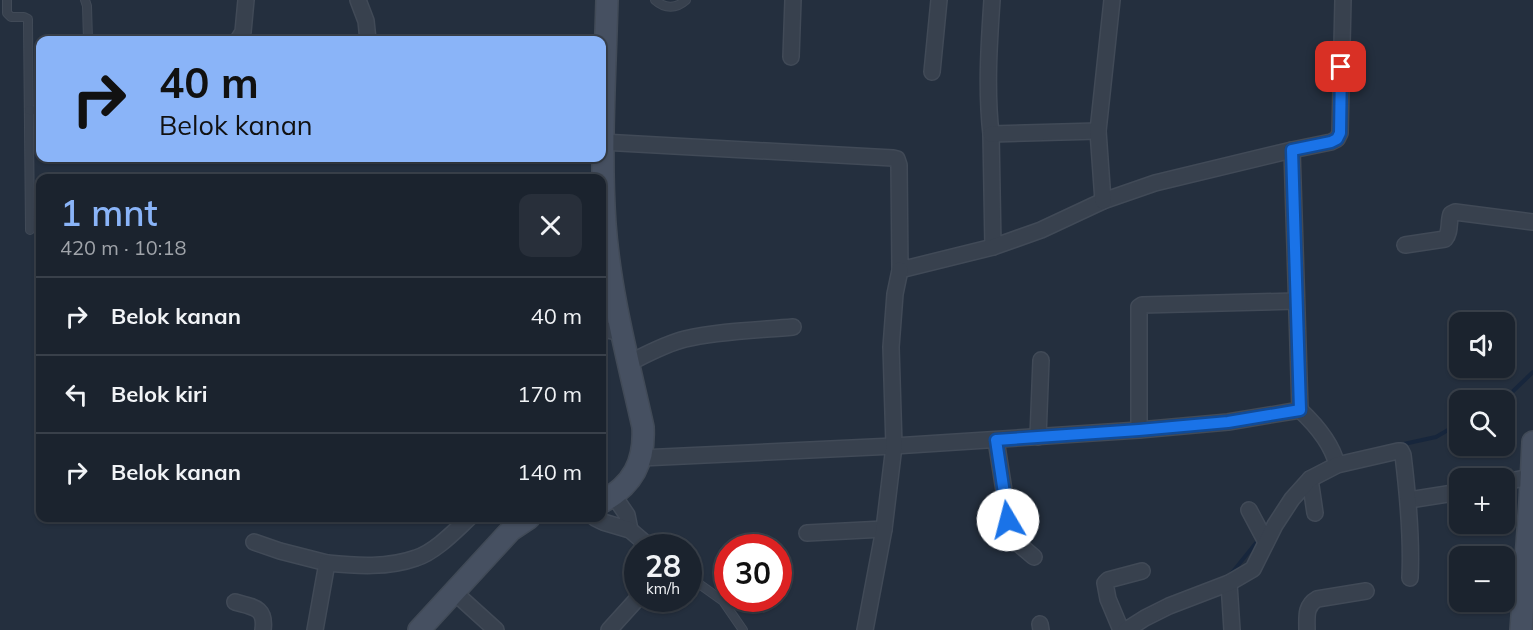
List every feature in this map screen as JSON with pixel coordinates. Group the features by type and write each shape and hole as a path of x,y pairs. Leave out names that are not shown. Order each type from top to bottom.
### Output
{"street":[{"path":"241,36 246,0"},
{"path":"358,0 366,21 368,36"},
{"path":"606,36 607,0"},
{"path":"791,57 793,0"},
{"path":"932,72 939,0"},
{"path":"992,0 989,37 989,117 993,247"},
{"path":"1103,201 1098,130 1112,0"},
{"path":"900,270 993,247 1041,230 1103,201 1155,183 1337,139 1340,133 1343,0"},
{"path":"991,134 1098,130"},
{"path":"606,142 897,159 899,165 900,270 895,294 891,347 894,446 884,529 866,630"},
{"path":"1292,150 1300,410 1308,418 1336,460"},
{"path":"1405,245 1445,239 1449,233 1449,219 1455,212 1533,222"},
{"path":"606,232 614,299 611,331 628,363 643,427 644,442 622,484 630,530"},
{"path":"1139,430 1139,307 1142,305 1296,302"},
{"path":"628,363 654,350 685,339 793,327"},
{"path":"1038,437 1041,360"},
{"path":"622,484 894,446 1139,430 1228,422 1300,410"},
{"path":"996,440 1011,535 1034,556"},
{"path":"1521,630 1532,502 1533,441"},
{"path":"1142,571 1108,580 1105,583 1108,599 1121,627 1229,583 1252,569 1262,535 1275,525 1292,499 1310,479 1336,460 1398,450 1403,455 1409,500 1412,548 1410,578"},
{"path":"1515,480 1531,477"},
{"path":"1310,479 1315,513"},
{"path":"1409,500 1449,494"},
{"path":"1249,510 1262,535"},
{"path":"254,542 327,563 378,565 416,558 430,551 464,522"},
{"path":"419,630 511,530 523,522"},
{"path":"603,522 630,530 635,534"},
{"path":"807,533 884,529"},
{"path":"315,630 327,563"},
{"path":"1229,583 1232,630"},
{"path":"1307,630 1308,609 1310,603 1317,598 1366,591"},
{"path":"454,592 496,630"},
{"path":"235,602 257,608 262,615 263,630"},
{"path":"609,630 625,612"}],"lane":[{"path":"7,0 7,13 28,19 30,230"},
{"path":"85,0 88,36"},
{"path":"655,0 668,8 681,5 686,0"},
{"path":"29,110 36,111"},
{"path":"702,586 723,601 743,630"}],"waterway":[{"path":"1514,390 1533,372"},
{"path":"1399,445 1436,437 1449,429"},
{"path":"1231,574 1260,538"}],"route":[{"path":"1008,520 996,440 1228,422 1300,410 1292,150 1337,139 1340,133 1341,67"}]}
